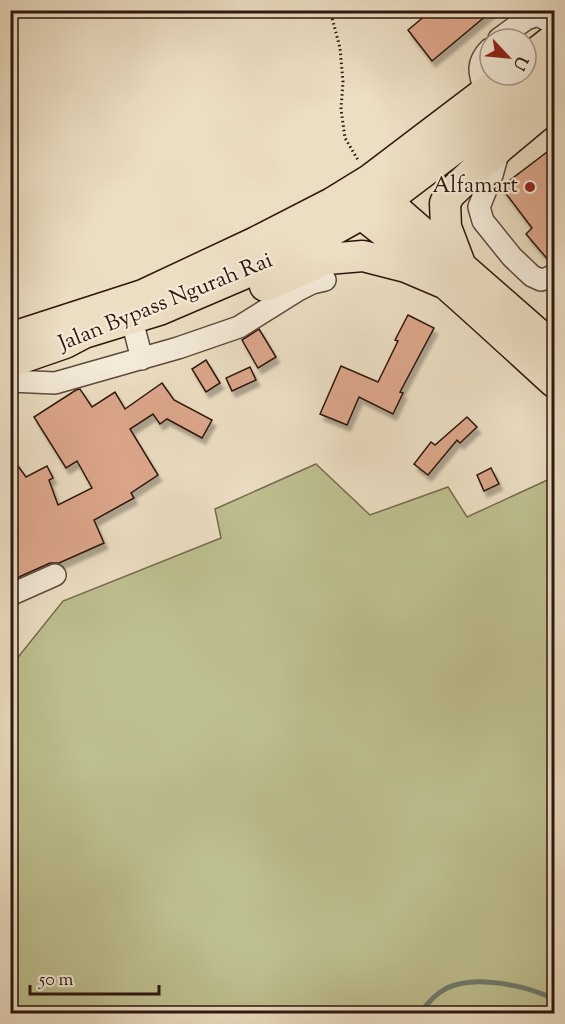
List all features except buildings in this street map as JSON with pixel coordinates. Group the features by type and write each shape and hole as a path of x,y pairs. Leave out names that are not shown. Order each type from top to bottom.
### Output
{"highway":[{"name":"Jalan Bypass Ngurah Rai","path":"10,338 143,295 491,137 546,90 555,39"},
{"name":"Jalan Bypass Ngurah Rai","path":"10,362 65,343 88,343 136,337 159,310 269,263 333,230 365,195 493,87"},
{"path":"491,137 471,174 461,205 462,226 469,242 484,261 555,321"},
{"path":"454,275 446,227 445,203 450,194 471,174"},
{"path":"365,195 454,275 555,382"},
{"path":"363,256 414,284 448,311 555,406"},
{"path":"136,337 327,260 363,256 406,267 454,275 555,348"}],"street":[{"path":"516,27 526,19 538,15 555,24"},
{"path":"491,137 492,175 479,207 483,221 532,276 541,280 555,274"},
{"path":"10,381 55,383 136,337 178,348 239,327 298,290 325,280"},
{"path":"10,595 55,575"}],"path":[{"path":"330,10 340,48 343,82 341,109 345,138 354,154 365,195"}],"green space":[{"path":"316,464 370,515 448,487 467,517 554,477 554,1013 11,1013 11,666 63,601 221,538 215,509"}],"waterway":[{"path":"420,1014 425,1006 443,990 472,982 516,986 554,999"}],"place":[{"name":"Alfamart","path":"530,187"}]}
